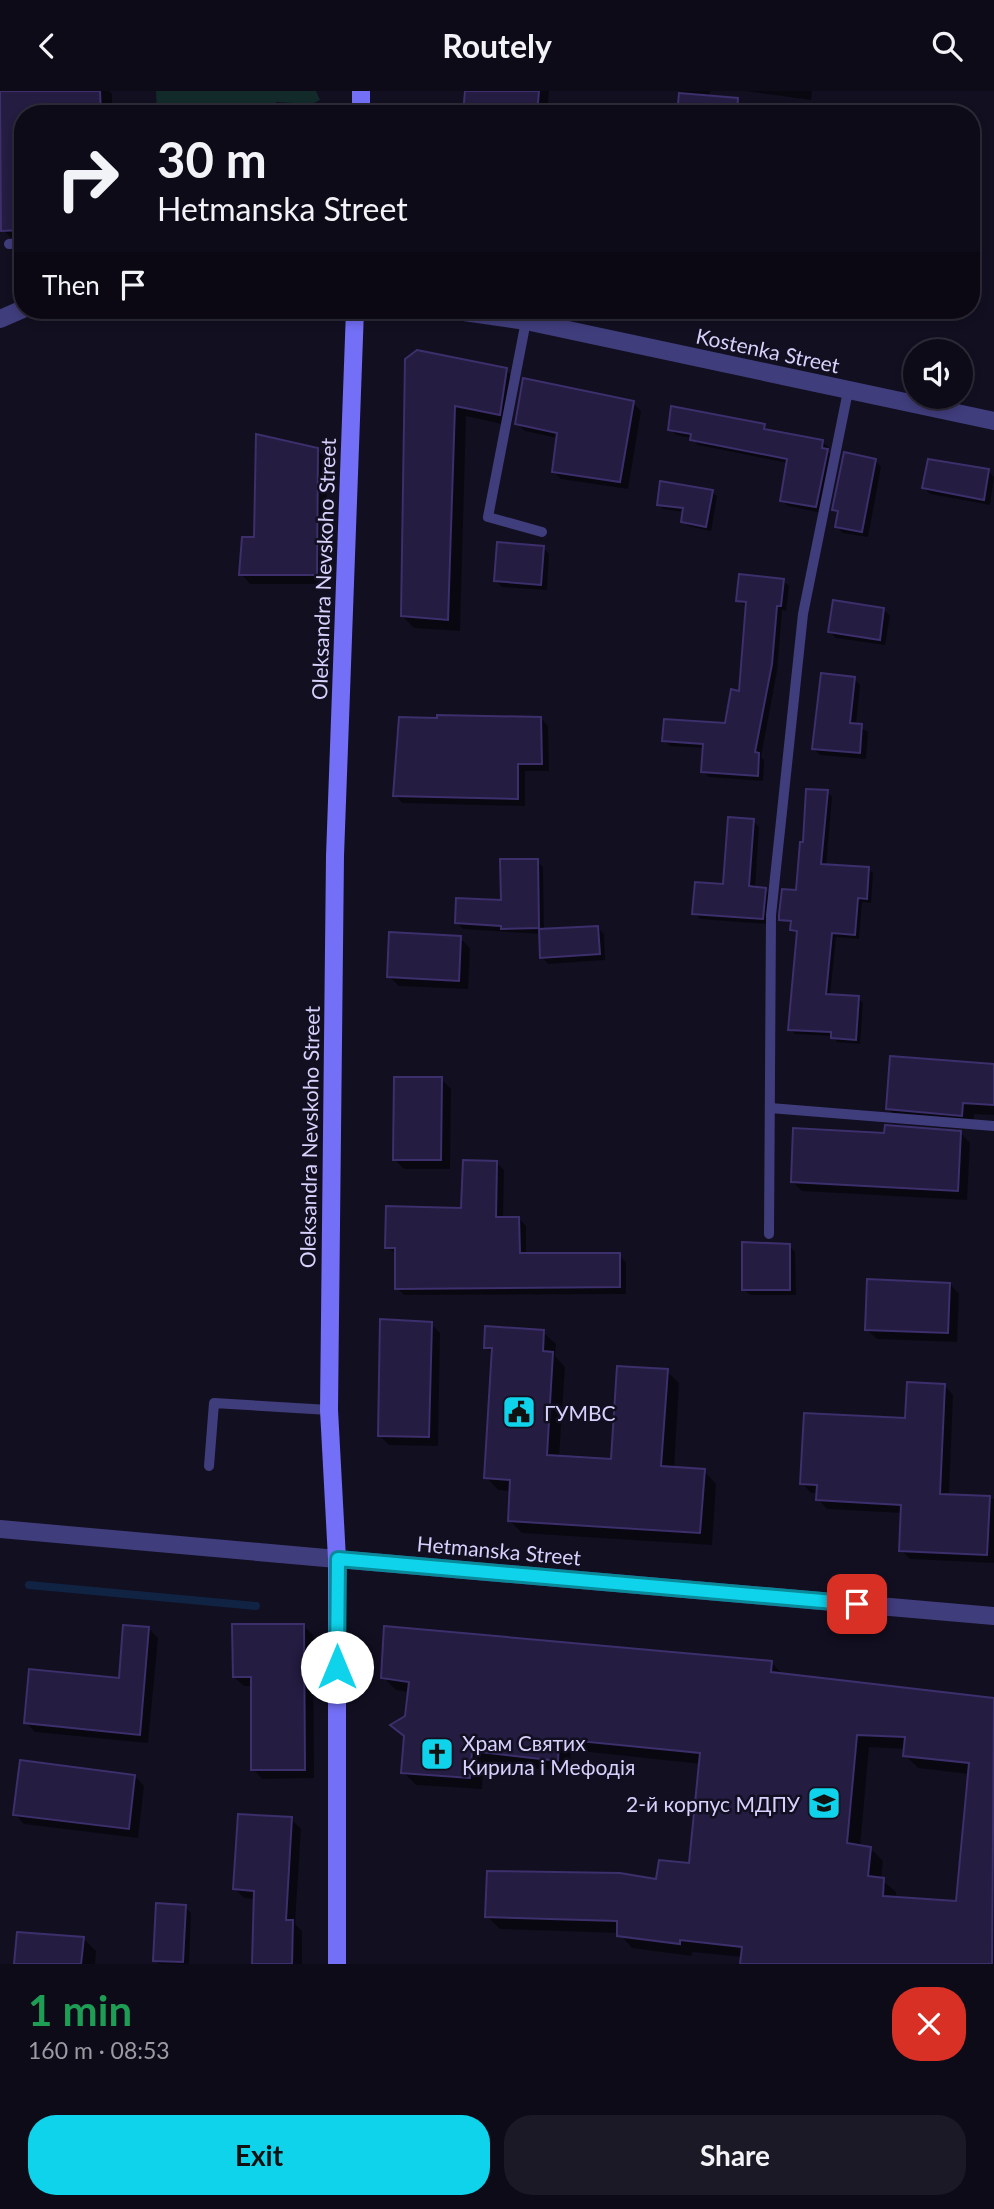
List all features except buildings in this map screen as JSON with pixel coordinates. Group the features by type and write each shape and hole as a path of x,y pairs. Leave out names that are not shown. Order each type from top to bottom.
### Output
{"main road":[{"name":"Oleksandra Nevskoho Street","path":"337,1964 338,1559 329,1410 335,856 355,319"}],"street":[{"name":"Kostenka Street","path":"512,319 994,421"},
{"name":"Hetmanska Street","path":"0,1529 994,1616"}],"lane":[{"path":"9,244 14,244"},
{"path":"526,321 488,517 542,532"},
{"path":"769,1234 771,915 803,614 848,391"},
{"path":"770,1108 994,1126"},
{"path":"209,1466 214,1403 329,1410"}],"green space":[{"path":"156,91 316,91 320,100 312,104 276,102 276,105 157,105"}],"waterway":[{"path":"29,1585 256,1606"}],"place":[{"name":"ГУМВС","path":"519,1412"},
{"name":"Храм Святих Кирила і Мефодія","path":"437,1754"},
{"name":"2-й корпус МДПУ","path":"824,1803"}],"route":[{"path":"337,1667 338,1559 857,1604"}]}
